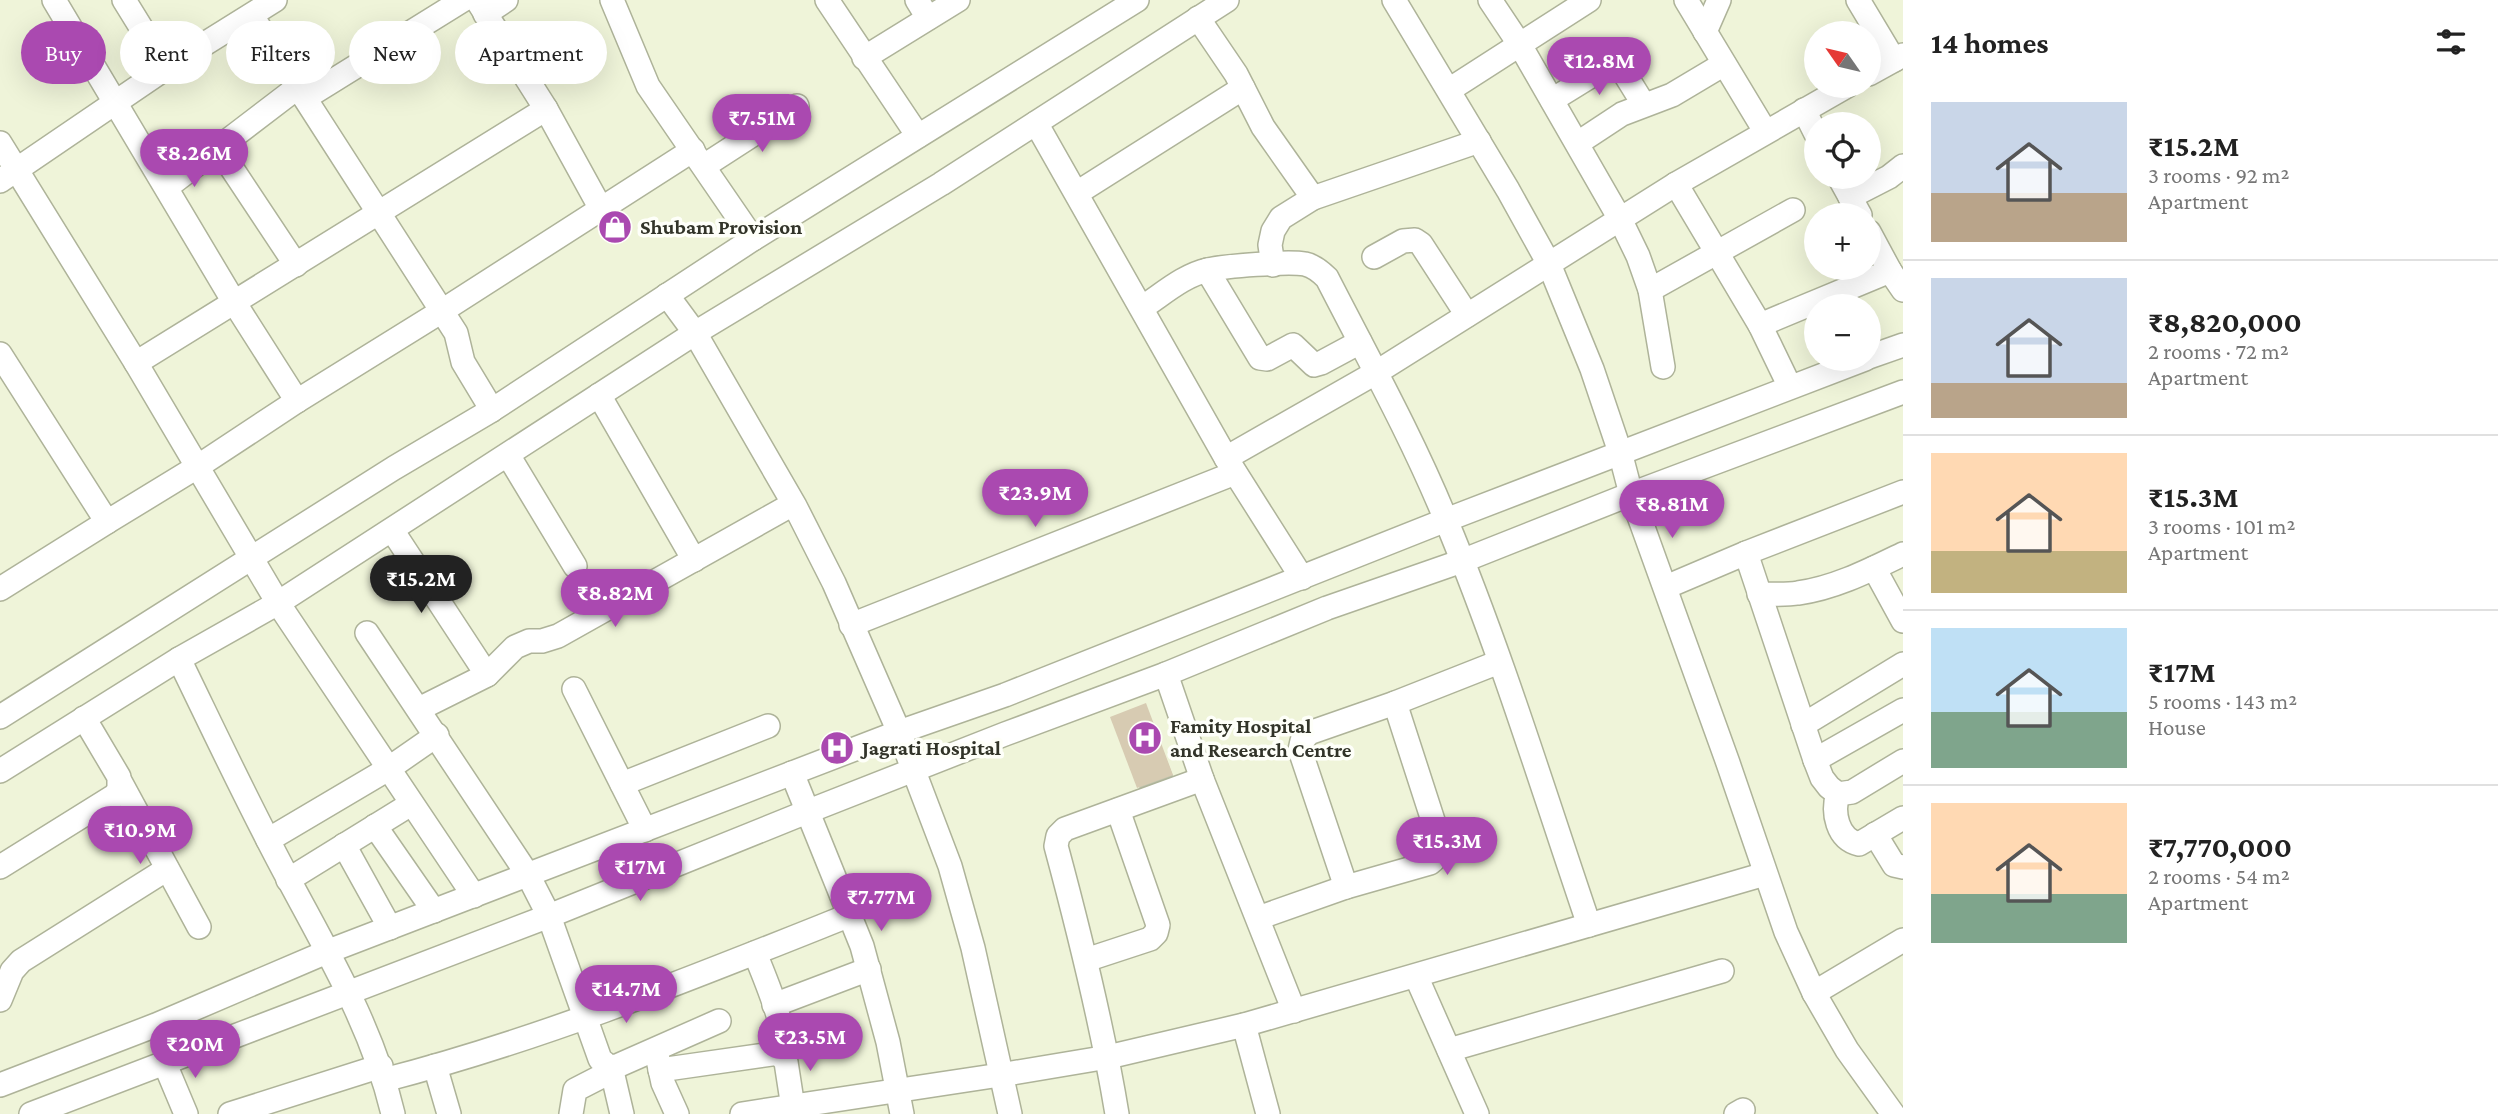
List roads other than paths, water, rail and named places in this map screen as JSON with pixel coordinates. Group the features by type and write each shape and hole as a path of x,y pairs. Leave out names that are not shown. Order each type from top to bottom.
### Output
{"street":[{"path":"54,0 234,302 297,401"},
{"path":"124,0 137,21"},
{"path":"212,40 275,0"},
{"path":"167,187 301,92 463,0"},
{"path":"506,0 481,7 546,109 601,209"},
{"path":"612,0 648,86 753,240"},
{"path":"827,0 918,136"},
{"path":"864,58 923,9 958,0"},
{"path":"0,717 394,468 492,410 918,136 1106,8 1137,0"},
{"path":"0,771 179,659 278,603 695,333 941,184 1227,0"},
{"path":"1394,0 1549,264 1592,369 1631,494 1786,932 1814,993 1847,1050 1893,1114"},
{"path":"1448,90 1589,0"},
{"path":"1686,0 1765,131"},
{"path":"1705,32 1719,0"},
{"path":"1858,0 1898,57 1881,67"},
{"path":"1491,1 1577,143 1638,256 1650,290 1664,367"},
{"path":"252,16 456,333 463,362 492,410"},
{"path":"1198,18 1236,74 1263,127 1312,198"},
{"path":"1577,143 1622,114 1672,95 1724,64"},
{"path":"1552,100 1607,66 1613,65 1623,71 1644,105"},
{"path":"8,176 143,84"},
{"path":"1077,193 1243,89"},
{"path":"851,625 1231,465 1676,184 1826,98"},
{"path":"0,589 197,467 601,209 797,106"},
{"path":"136,363 546,109"},
{"path":"1036,122 1231,465 1302,578"},
{"path":"1273,265 1270,245 1273,231 1281,218 1312,198 1479,141"},
{"path":"0,143 8,176 136,363 278,603 474,896"},
{"path":"219,149 296,265"},
{"path":"1850,196 1889,177 1903,166"},
{"path":"1676,184 1760,325 1790,387"},
{"path":"1650,290 1793,211"},
{"path":"1374,257 1403,241 1415,240 1421,244 1467,315"},
{"path":"1760,325 1896,280 1881,253"},
{"path":"1143,307 1183,280 1207,270 1304,264 1317,268 1327,278 1377,372 1446,520 1499,662 1589,925"},
{"path":"1207,270 1260,358 1267,359 1293,345 1314,365 1360,342"},
{"path":"667,296 695,333 793,504 834,583 899,732 950,866 973,948 1010,1114"},
{"path":"1881,353 1903,345"},
{"path":"0,354 107,522"},
{"path":"0,1085 156,1025 329,951 899,732 1017,690 1832,371"},
{"path":"31,1114 550,916 809,811 1166,674 1327,608 1462,561 1903,392"},
{"path":"599,395 694,560"},
{"path":"508,455 575,566"},
{"path":"1666,587 1903,492"},
{"path":"419,709 487,676 515,647 529,641 542,641 558,636 793,504"},
{"path":"391,530 487,676"},
{"path":"1746,553 1822,778 1838,794 1852,792 1903,761"},
{"path":"1759,594 1797,594 1818,589 1903,554"},
{"path":"1874,568 1903,621"},
{"path":"367,633 528,875 550,916 600,1059 612,1069 622,1114"},
{"path":"179,659 288,880 350,993 382,1073 389,1113"},
{"path":"1346,887 1300,750 1302,741 1309,733 1499,662"},
{"path":"1803,725 1903,664"},
{"path":"1166,674 1202,779 1294,1011"},
{"path":"574,689 645,830"},
{"path":"1258,918 1346,887 1430,863 1437,856 1440,848 1395,703"},
{"path":"1815,760 1903,710"},
{"path":"85,719 198,927"},
{"path":"622,784 768,726"},
{"path":"268,840 388,769 437,735"},
{"path":"792,773 869,969 902,1114"},
{"path":"1117,1114 1108,1057 1086,960 1056,846 1058,836 1065,830 1202,779"},
{"path":"0,867 114,796 120,790 121,783"},
{"path":"1838,794 1834,807 1836,817 1844,835 1851,842 1859,844 1903,818"},
{"path":"288,880 411,804"},
{"path":"1086,960 1150,939 1156,933 1158,925 1118,810"},
{"path":"375,826 434,911"},
{"path":"1875,834 1894,865 1903,867"},
{"path":"344,845 390,928"},
{"path":"0,1000 12,971 21,961 167,869"},
{"path":"742,1114 793,1110 897,1089 1108,1057 1244,1025 1765,874"},
{"path":"230,1114 259,1103 382,1073 435,1066 586,1016 850,915"},
{"path":"1814,993 1903,940"},
{"path":"571,1114 575,1090 612,1069 658,1059 779,1053 783,1048 783,1040 774,1005 755,953"},
{"path":"774,1005 869,969"},
{"path":"1449,1050 1722,971"},
{"path":"1416,976 1477,1114"},
{"path":"658,1059 719,1021"},
{"path":"1244,1025 1268,1114"},
{"path":"779,1053 786,1062 793,1110"},
{"path":"658,1059 666,1092 677,1114"},
{"path":"165,1064 186,1114"},
{"path":"435,1066 449,1114"}],"place":[{"name":"Shubam Provision","path":"615,227"},
{"name":"Famity Hospital and Research Centre","path":"1145,738"},
{"name":"Jagrati Hospital","path":"837,748"}]}
